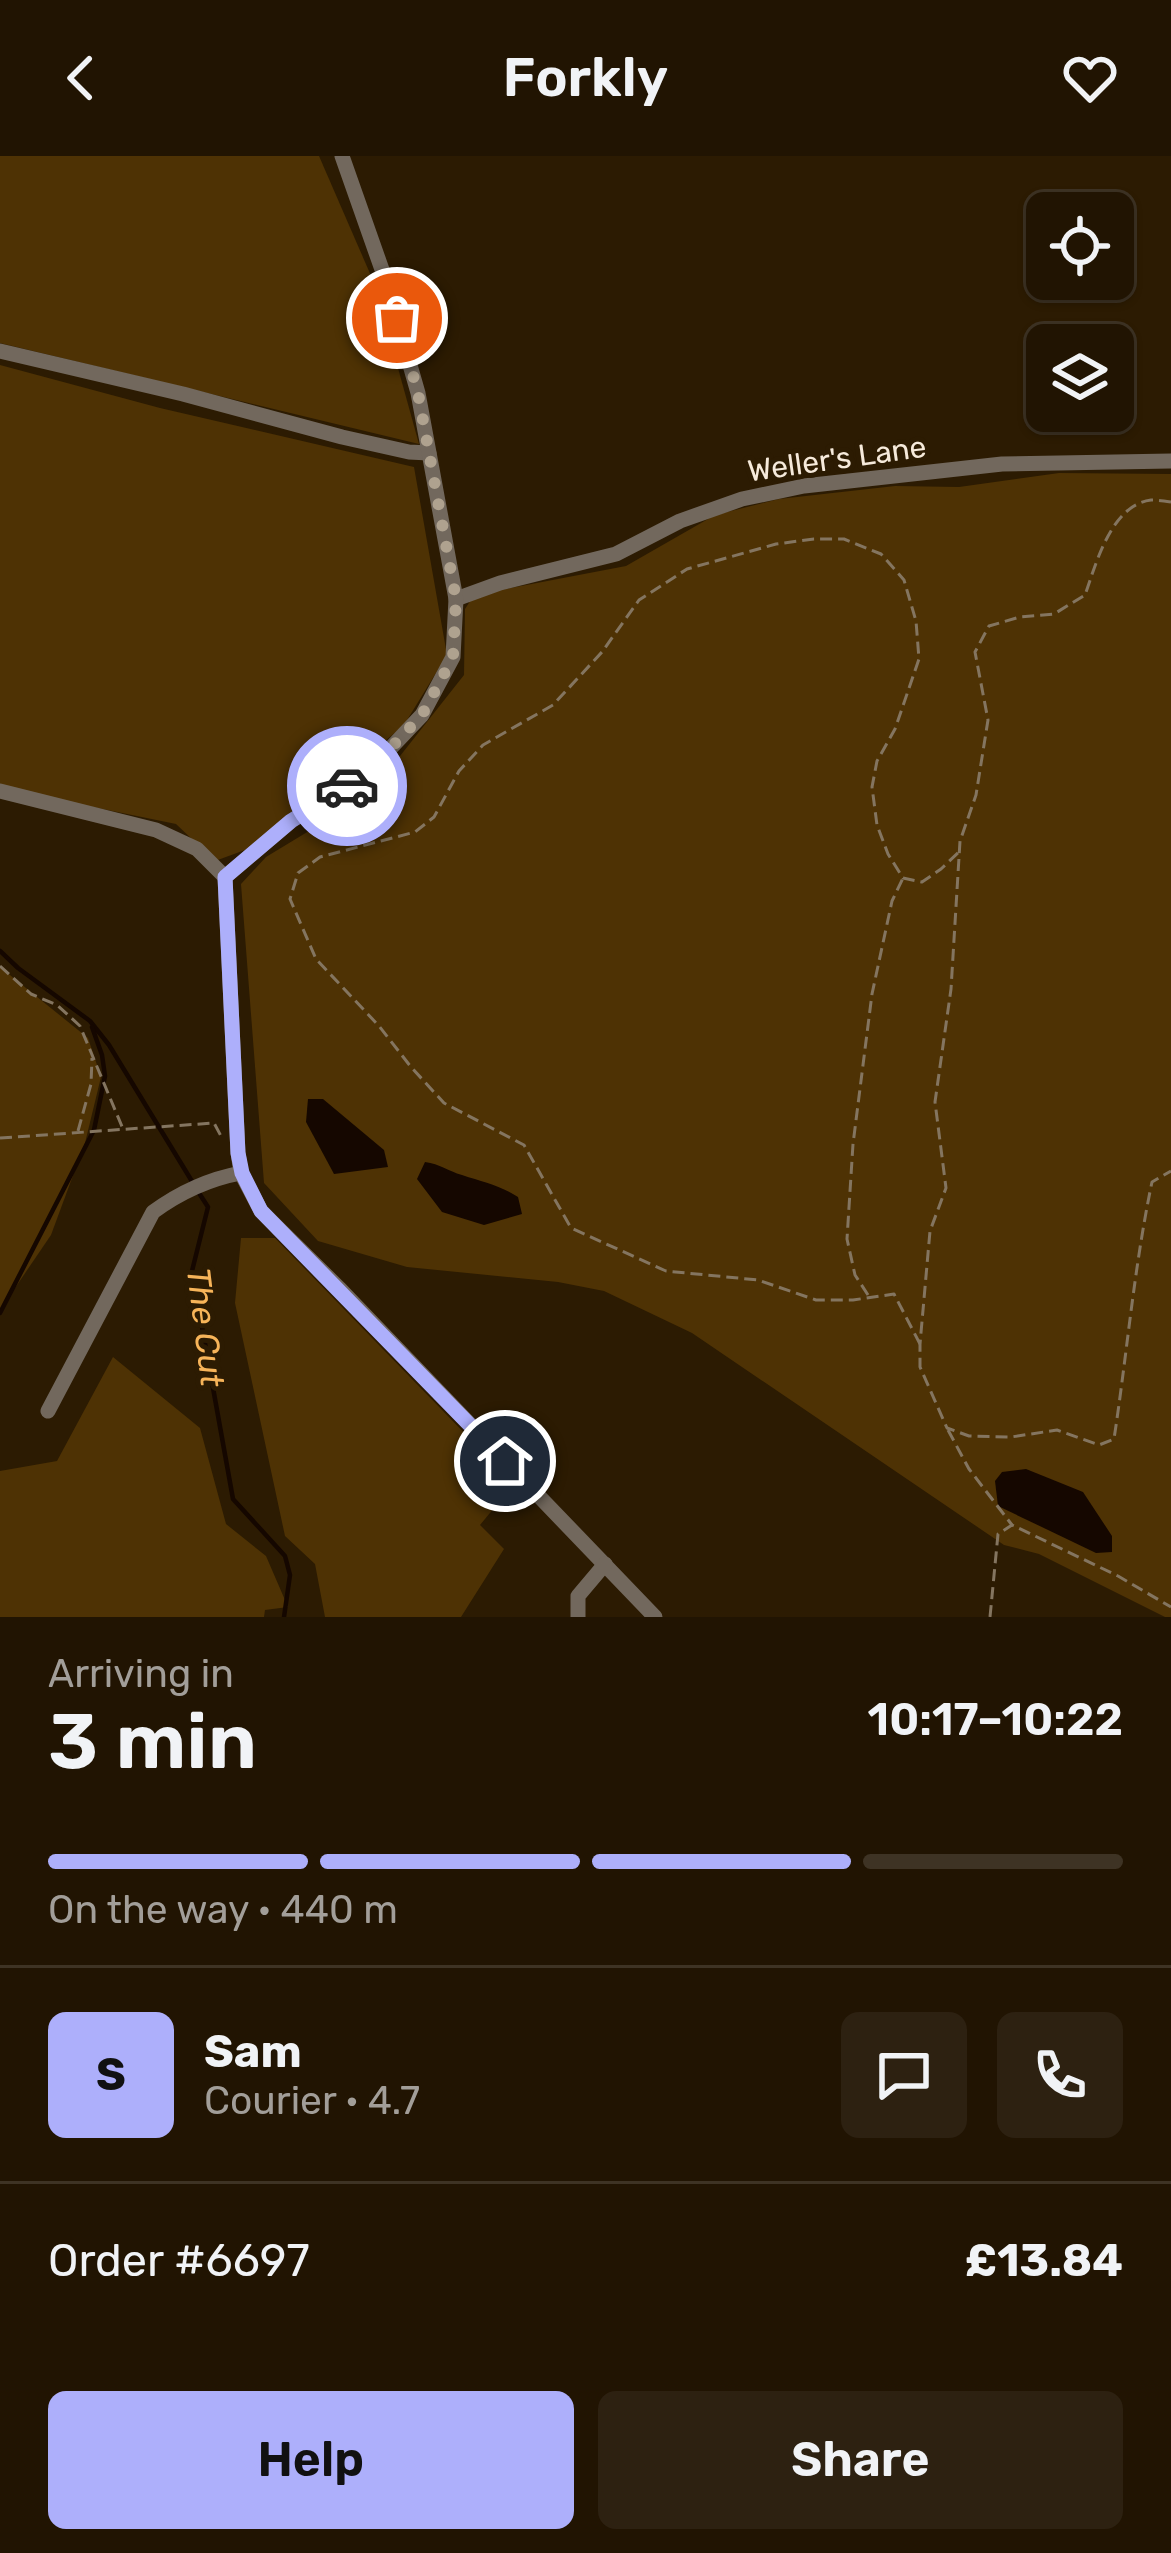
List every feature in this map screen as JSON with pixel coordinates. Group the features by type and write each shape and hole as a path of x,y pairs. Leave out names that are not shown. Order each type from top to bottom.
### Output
{"street":[{"path":"225,877 291,821 367,773 422,715 453,657 456,599 418,393 393,303 342,156"},
{"path":"0,352 342,437 429,453"},
{"name":"Weller's Lane","path":"456,599 616,554 680,521 742,499 804,486 1002,464 1171,461"},
{"path":"0,791 156,830 197,849 225,877 238,1153 242,1173 261,1211 656,1617"},
{"path":"48,1411 153,1212 214,1179 242,1173"},
{"path":"578,1617 578,1596 604,1564"}],"path":[{"path":"1171,502 1147,500 1120,518 1097,558 1085,595 1054,614 1020,616 989,626 975,652 988,720 976,795 960,841 951,989 935,1102 946,1188 930,1231 920,1345 920,1367 947,1428 969,1469 1012,1526 1171,1606"},
{"path":"920,1345 894,1294 816,1300 758,1280 666,1271 571,1228 524,1145 444,1103 316,959 290,899 298,874 320,857 415,832 434,817 459,770 483,745 553,705 602,652 639,600 686,569 814,538 844,538 881,554 904,580 916,621 919,659 895,729 877,761 872,787 877,825 888,854 903,878 922,882 960,851"},
{"path":"869,1296 855,1275 847,1239 853,1144 872,994 892,901 903,878"},
{"path":"0,965 31,994 69,1013 80,1027 123,1129"},
{"path":"81,1132 92,1056"},
{"path":"0,1138 214,1123 231,1154 238,1153"},
{"path":"947,1428 969,1436 1010,1437 1057,1430 1100,1445 1114,1439 1145,1214 1152,1182 1171,1171"},
{"path":"990,1617 998,1534 1012,1526"}],"shaded area":[{"path":"0,156 319,156 375,285 419,444 0,343"},
{"path":"0,365 414,467 447,655 404,725 245,850 215,861 176,824 0,788"},
{"path":"1059,473 1171,474 1171,1617 1039,1554 1004,1545 692,1333 604,1291 407,1267 318,1241 264,1183 241,884 266,857 370,794 464,675 465,609 474,595 626,566 715,515 779,499 895,486 959,487"},
{"path":"0,967 88,1038 101,1077 85,1143 51,1235 0,1310"},
{"path":"308,1099 323,1099 384,1150 388,1167 334,1174 306,1122"},
{"path":"425,1162 511,1193 518,1197 522,1214 484,1225 442,1212 417,1179"},
{"path":"241,1238 275,1238 514,1484 480,1525 504,1549 461,1617 325,1617 315,1564 285,1536 235,1303"},
{"path":"113,1357 200,1428 226,1524 266,1556 288,1607 265,1610 264,1617 0,1617 0,1471 57,1461"},
{"path":"1026,1469 1083,1492 1112,1536 1112,1552 1096,1553 998,1506 995,1481 1002,1472"}],"waterway":[{"name":"The Cut","path":"0,951 90,1021 193,1183"},
{"path":"0,1313 94,1130 105,1076 92,1027"},
{"name":"The Cut","path":"199,1193 208,1207 192,1271 233,1499 285,1556 290,1575 284,1617"}],"way so far":[{"path":"347,786 367,773 422,715 453,657 456,599 418,393 397,318"}],"route":[{"path":"347,786 291,821 225,877 235,1124 242,1173 261,1211 505,1461"}]}
